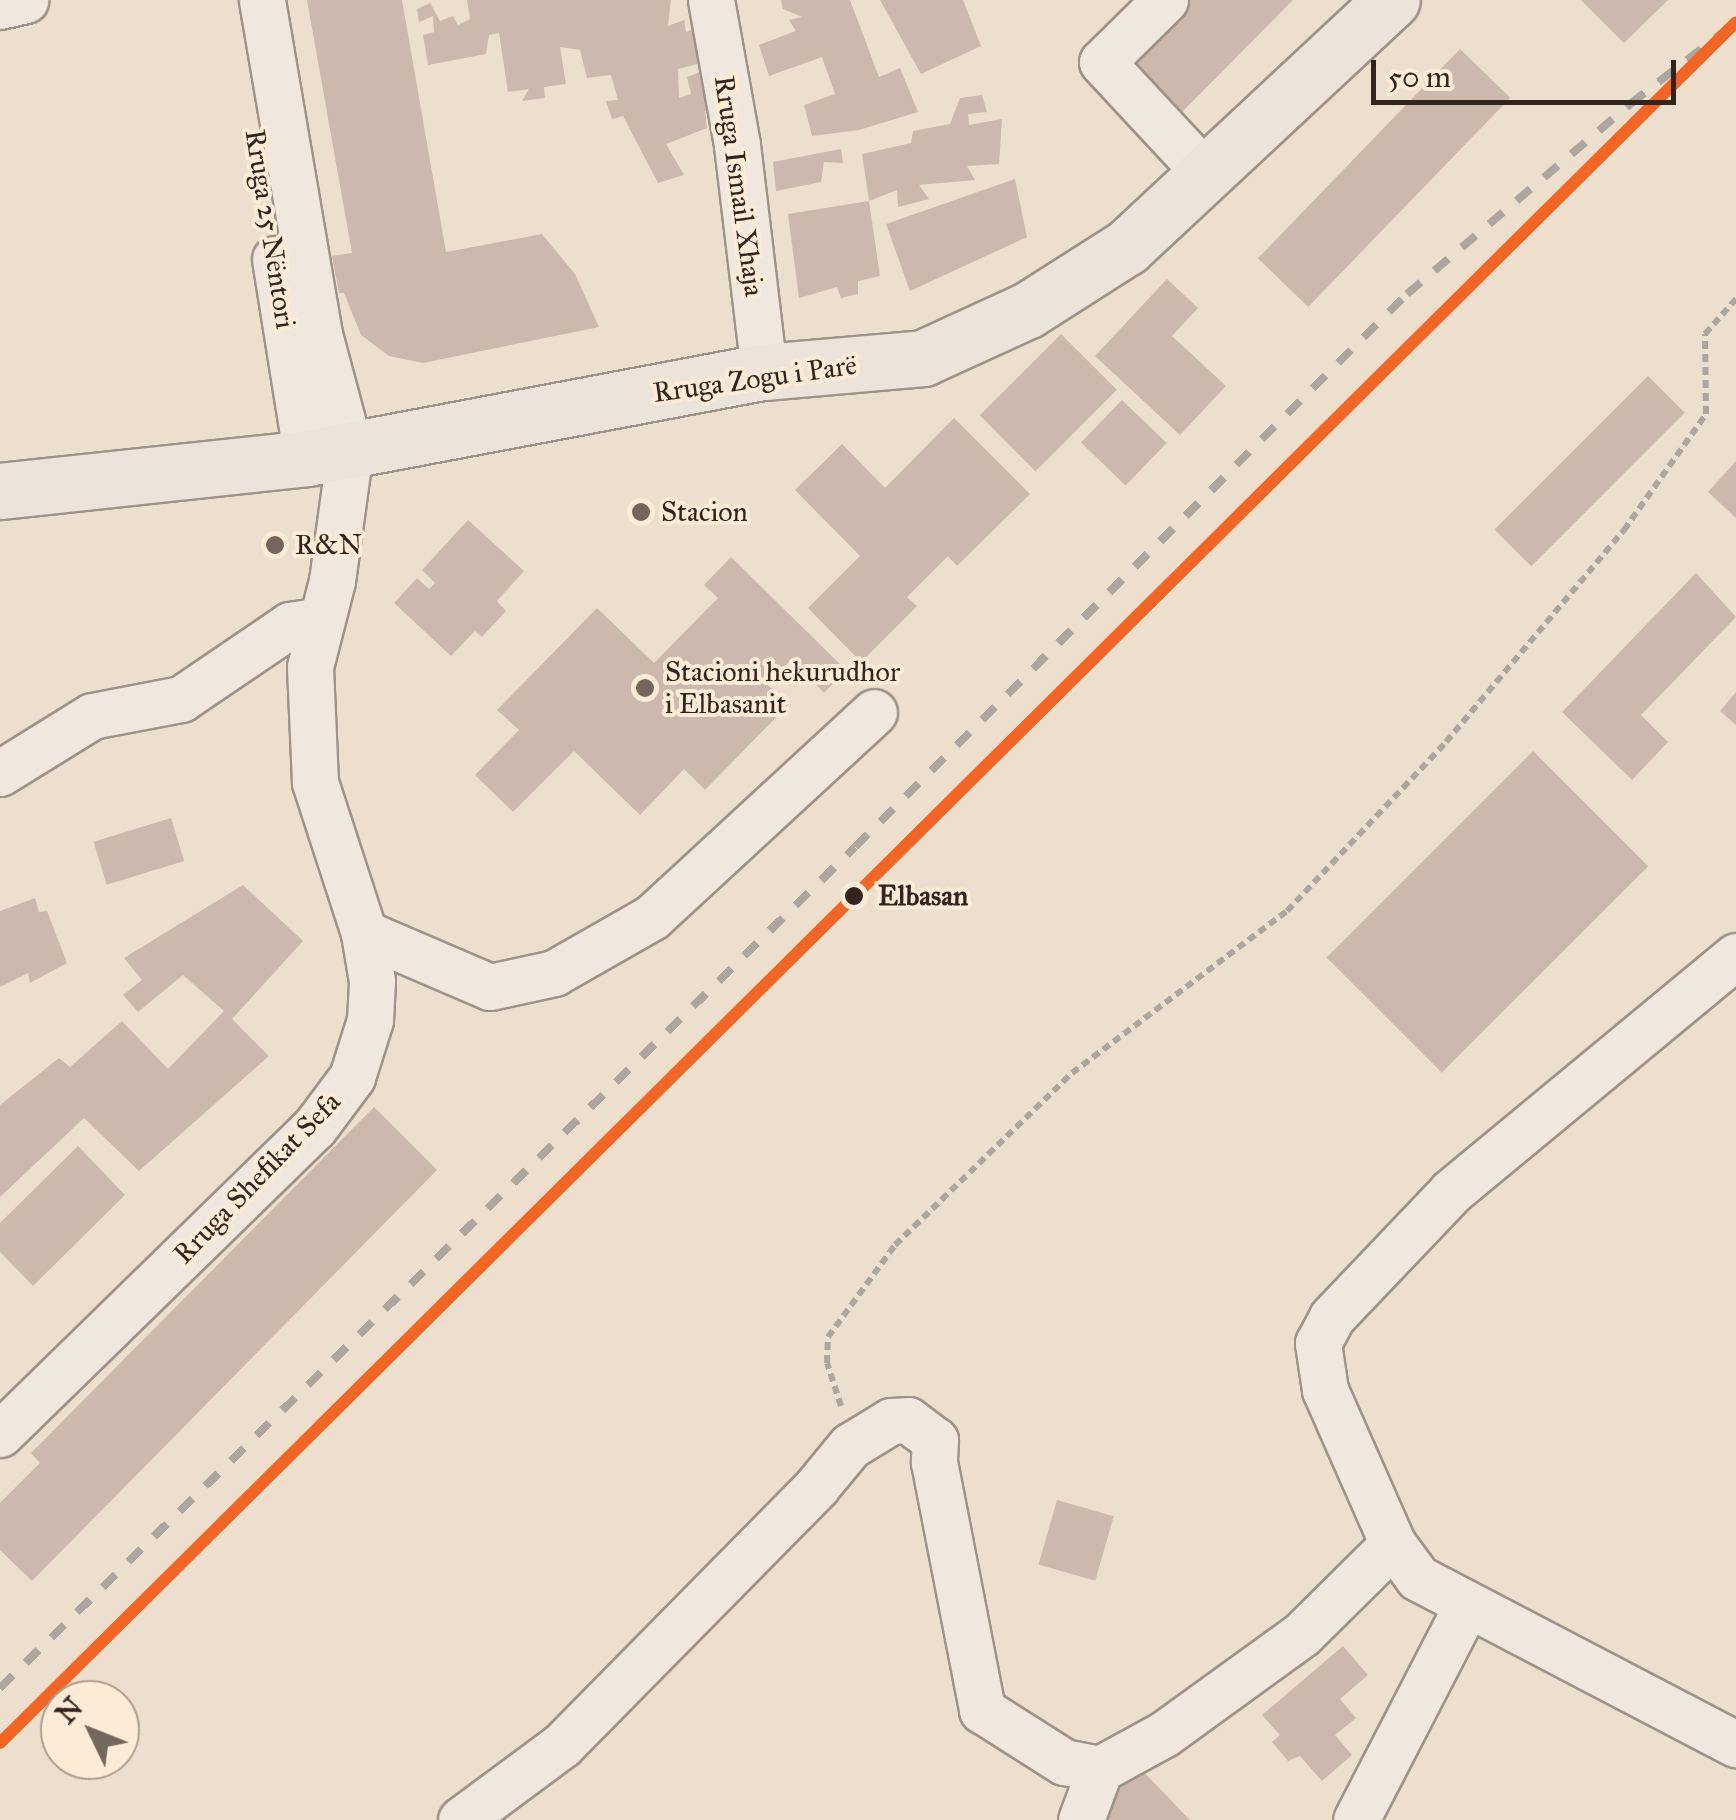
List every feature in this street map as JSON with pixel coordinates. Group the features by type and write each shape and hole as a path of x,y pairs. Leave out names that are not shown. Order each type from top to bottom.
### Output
{"main road":[{"name":"Rruga Zogu i Parë","path":"0,491 329,454 764,372 923,358 1028,310 1110,258 1208,176 1392,0"}],"street":[{"path":"0,6 25,0"},
{"name":"Rruga 25 Nëntori","path":"234,0 329,454"},
{"name":"Rruga 25 Nëntori","path":"262,0 319,334 329,454"},
{"name":"Rruga Ismail Xhaja","path":"711,0 736,146 764,372"},
{"path":"1164,0 1102,62 1208,176"},
{"name":"Rruga Shefikat Sefa","path":"0,1434 336,1102 362,1052 370,1020 372,980 364,932 315,782 310,667 332,581 329,454"},
{"path":"0,773 92,716 181,699 290,625 321,620"},
{"path":"364,932 490,986 554,974 652,917 874,712"},
{"path":"1736,956 1450,1192 1332,1317 1318,1343 1318,1365 1394,1544 1418,1578 1736,1744"},
{"path":"461,1820 562,1745 850,1446 891,1421 908,1420 934,1440 934,1462 982,1710 1051,1755 1100,1770"},
{"path":"1082,1820 1100,1770 1164,1734 1302,1634 1394,1544"},
{"path":"1356,1820 1467,1606"}],"path":[{"path":"850,1446 827,1363 828,1337 895,1245 1072,1072 1287,911 1446,742 1624,530 1706,414 1705,334 1736,299"}],"building":[{"path":"307,0 402,0 446,252 542,234 575,274 599,327 423,363 389,356 361,335 344,293 339,293 332,256 352,253"},
{"path":"467,0 671,0 668,26 684,20 686,32 698,27 705,62 678,69 679,98 691,94 687,77 711,68 720,109 705,111 707,128 666,144 684,175 658,183 623,116 612,119 606,101 618,100 611,75 587,78 580,50 560,47 566,84 544,87 545,98 522,101 529,89 508,92 499,33 489,35 486,54 428,65 423,35 434,32 433,16 419,22 417,9 430,3 440,21 453,16 458,25 470,19"},
{"path":"781,0 850,0 879,77 900,68 918,112 859,130 812,136 804,105 835,94 822,57 769,76 759,45 796,31 789,20 802,17 783,9"},
{"path":"880,0 963,0 981,46 921,74"},
{"path":"1186,0 1293,0 1177,117 1123,63"},
{"path":"1581,0 1668,0 1624,43"},
{"path":"1460,49 1510,98 1308,307 1258,258"},
{"path":"982,95 987,112 968,114 969,125 1002,119 999,164 967,166 975,180 919,185 929,199 898,207 897,190 869,201 862,154 911,143 913,131 950,124 960,98"},
{"path":"841,149 843,163 824,162 821,182 776,191 773,162"},
{"path":"1015,179 1027,237 910,291 886,224"},
{"path":"869,201 880,276 858,281 858,294 841,298 837,287 799,298 788,214"},
{"path":"1167,279 1198,308 1172,336 1226,386 1180,435 1095,356"},
{"path":"1061,334 1117,390 1036,471 980,415"},
{"path":"1648,376 1685,413 1531,566 1495,529"},
{"path":"1122,400 1167,443 1126,486 1081,442"},
{"path":"954,418 1030,494 957,566 948,556 907,597 917,606 861,662 808,608 860,556 795,490 842,444 885,488"},
{"path":"1736,461 1736,518 1708,492"},
{"path":"468,520 524,571 497,601 506,611 482,637 475,631 451,656 394,603 417,578 429,589 435,583 422,570"},
{"name":"Stacioni hekurudhor i Elbasanit","path":"731,557 846,670 824,693 791,660 767,684 788,705 705,790 684,769 640,815 574,751 513,812 475,775 519,730 497,710 597,608 654,663 718,598 704,585"},
{"path":"1696,573 1736,617 1641,715 1668,742 1632,780 1562,712"},
{"path":"1736,692 1736,725 1720,711"},
{"path":"1533,751 1648,866 1442,1073 1327,957"},
{"path":"171,818 184,861 107,885 94,842"},
{"path":"243,885 303,941 232,1019 269,1056 139,1171 84,1118 0,1197 0,1105 59,1058 70,1067 122,1021 168,1069 224,1011 183,975 138,1012 123,995 142,980 124,958"},
{"path":"35,898 39,912 47,911 67,963 30,983 28,973 0,987 0,911"},
{"path":"374,1107 437,1170 32,1581 0,1550 0,1503 40,1463 31,1453"},
{"path":"78,1146 125,1195 33,1286 0,1252 0,1223"},
{"path":"1057,1500 1114,1516 1095,1581 1039,1564"},
{"path":"1343,1646 1368,1675 1340,1699 1356,1718 1335,1735 1352,1755 1322,1781 1300,1756 1288,1761 1272,1742 1280,1735 1262,1715"},
{"path":"1134,1762 1190,1820 1104,1820 1112,1785"}],"railway":[{"path":"0,1688 855,847 1407,294 1630,104 1736,22"}],"transit line":[{"path":"0,1743 1736,22"}],"place":[{"name":"Stacion","path":"641,512"},
{"name":"R&N","path":"275,545"},
{"name":"Stacioni hekurudhor i Elbasanit","path":"645,688"},
{"name":"Elbasan","path":"854,896"}]}
